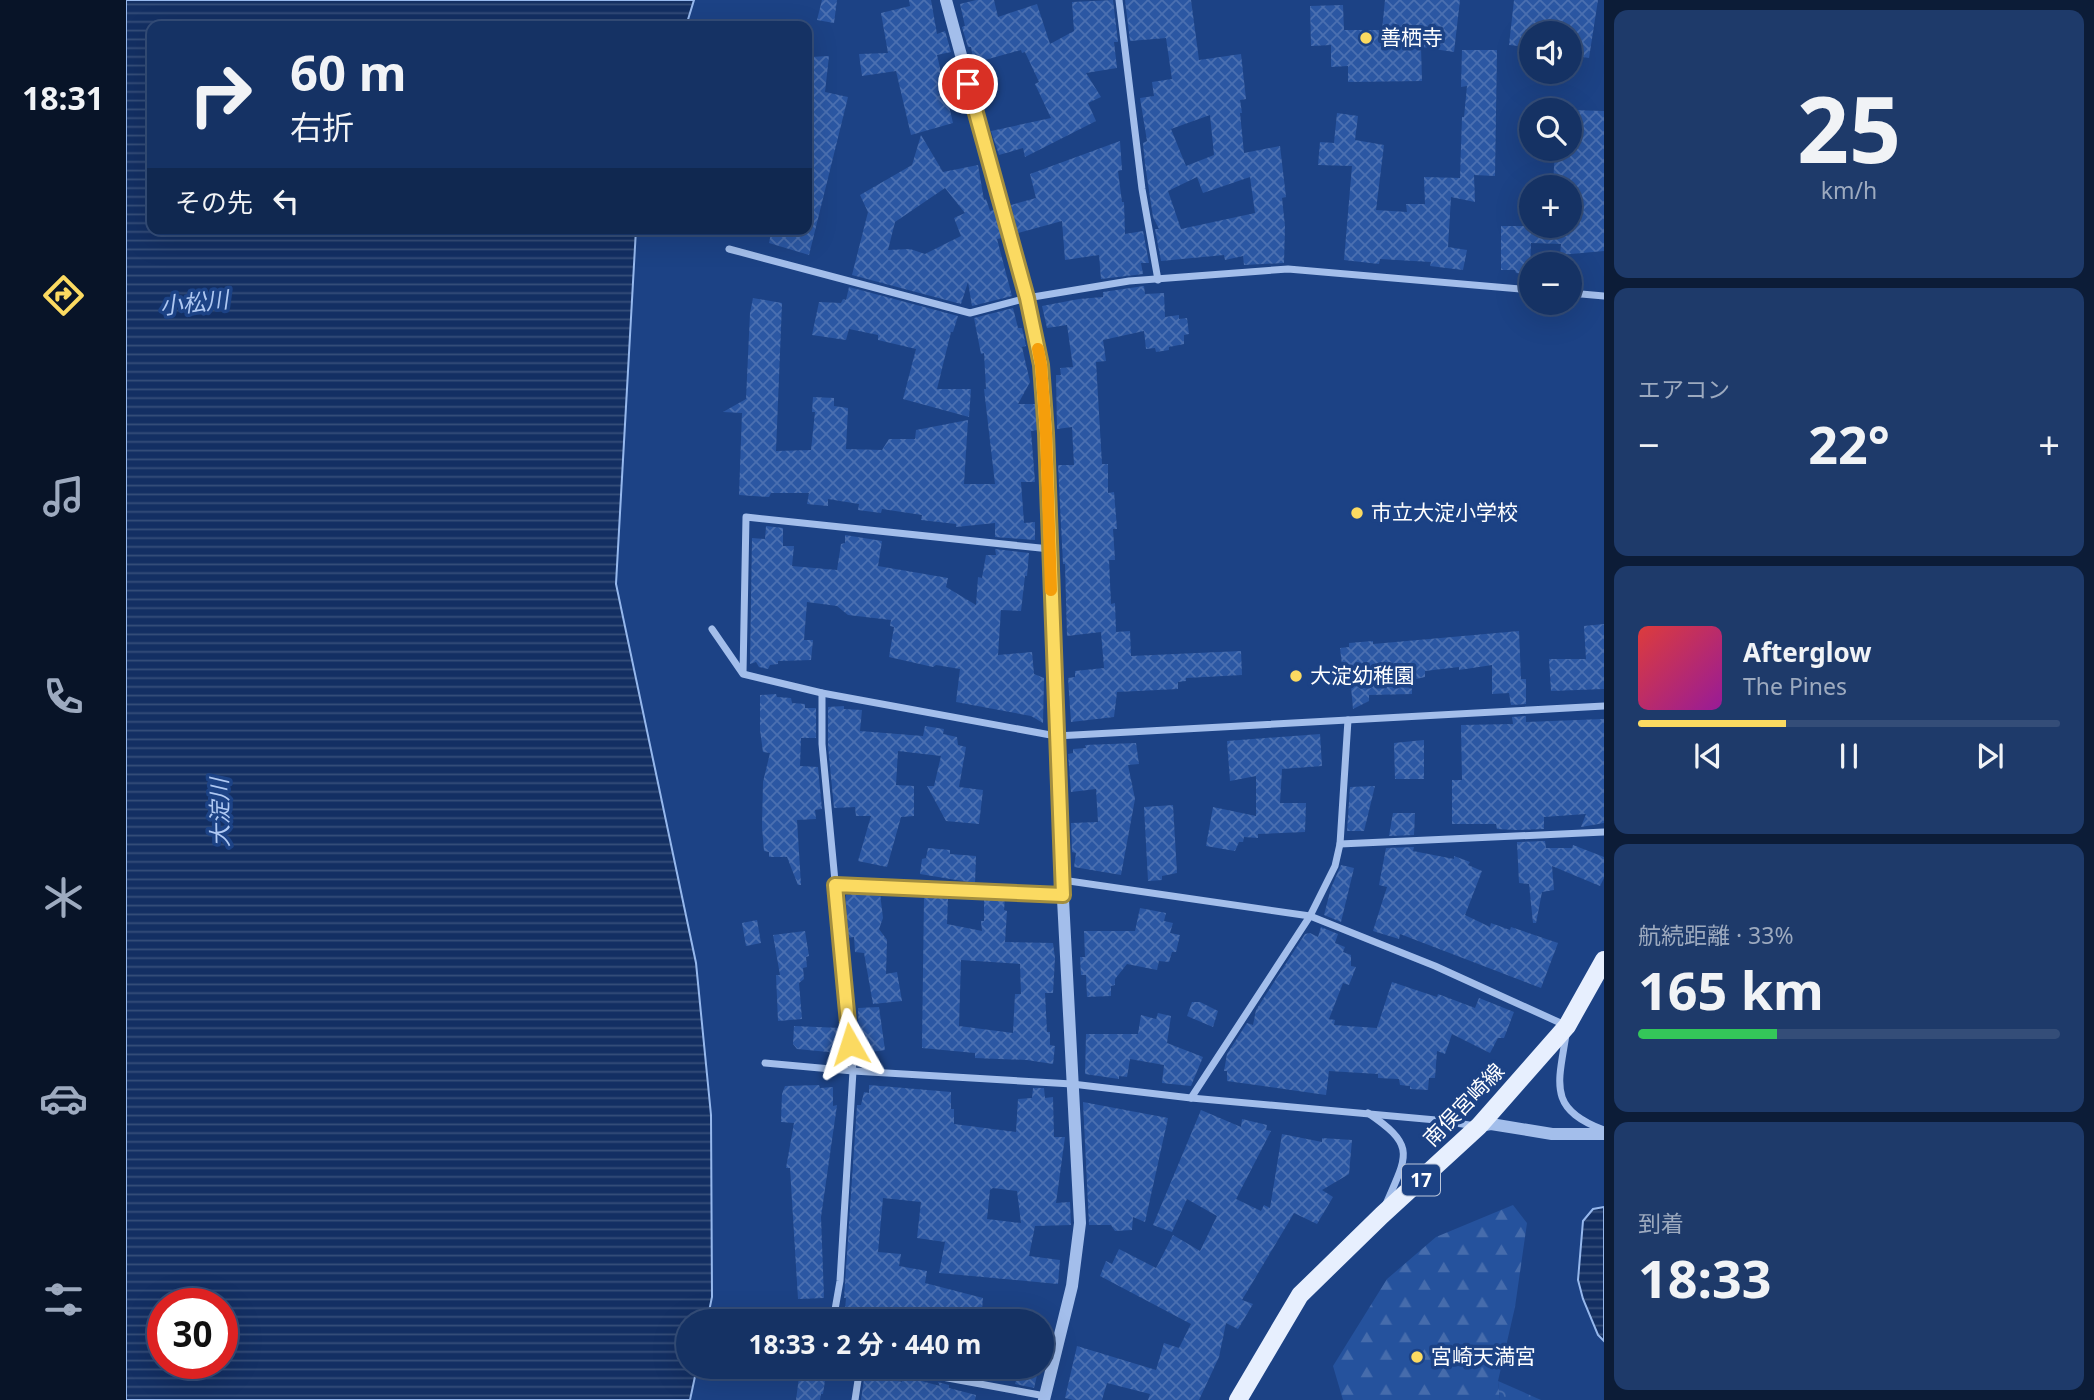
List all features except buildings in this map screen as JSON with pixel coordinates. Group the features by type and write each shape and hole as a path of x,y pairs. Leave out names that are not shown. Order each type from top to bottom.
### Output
{"main road":[{"name":"南俣宮崎線","path":"1238,1400 1300,1295 1479,1126 1567,1026 1604,960"}],"street":[{"path":"946,0 1027,298 1041,365 1062,880 1080,1223 1072,1286 1045,1398 949,1379"},
{"path":"1119,0 1142,190 1158,280"},
{"path":"729,249 970,313 1027,298 1129,281 1288,268 1519,289"},
{"path":"1582,294 1604,296"},
{"path":"743,674 746,517 1049,549"},
{"path":"712,629 743,674 822,693 1056,736 1604,706"},
{"path":"822,693 822,744 853,1071 840,1280 835,1309"},
{"path":"1191,1097 1310,916 1335,866 1340,844 1348,720"},
{"path":"1340,844 1604,832"},
{"path":"1062,880 1310,916 1435,966 1567,1026 1560,1076 1561,1096 1568,1110 1583,1122 1604,1132"},
{"path":"835,885 1063,895"},
{"path":"765,1063 1072,1084 1479,1126 1491,1124 1552,1134 1604,1132"},
{"path":"1368,1113 1391,1129 1401,1141 1404,1160 1382,1215"},
{"path":"855,1400 858,1379"}],"green space":[{"path":"1513,1205 1527,1223 1515,1307 1498,1381 1500,1400 1343,1400 1333,1366 1387,1279 1436,1237"},
{"path":"1498,1381 1541,1400 1500,1400"}],"water":[{"path":"126,0 694,0 688,21 147,21 147,235 636,235 616,584 696,963 711,1115 712,1297 710,1309 676,1309 676,1379 694,1379 690,1400 126,1400"},
{"path":"1604,1207 1604,1341 1598,1335 1578,1280 1583,1221 1593,1209"}],"slow traffic":[{"path":"1038,349 1046,433 1051,590"}],"place":[{"name":"善栖寺","path":"1366,38"},
{"name":"市立大淀小学校","path":"1357,513"},
{"name":"大淀幼稚園","path":"1296,676"},
{"name":"宮崎天満宮","path":"1417,1357"}],"route":[{"path":"850,1044 835,885 1063,895 1046,433 1041,365 1027,298 968,84"}],"water label":[{"name":"小松川","path":"194,303"},
{"name":"大淀川","path":"220,813"}]}
